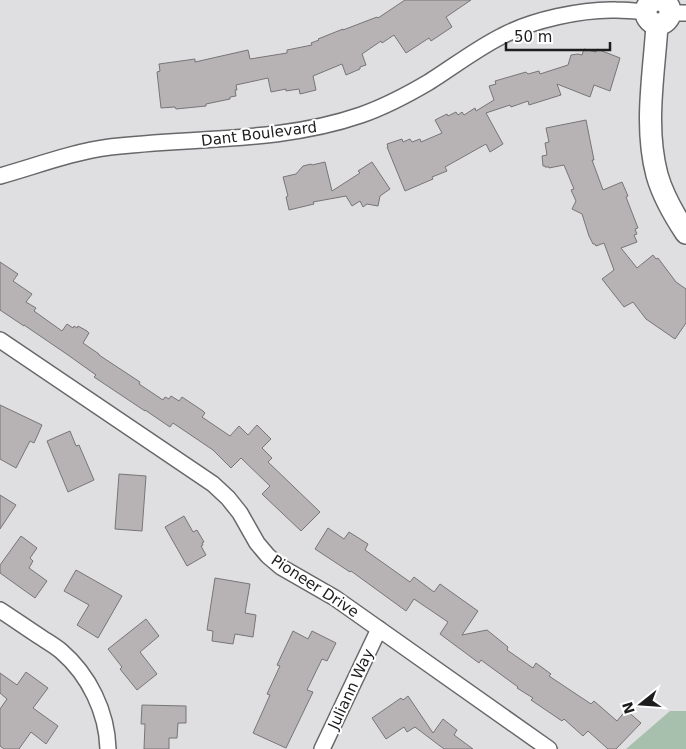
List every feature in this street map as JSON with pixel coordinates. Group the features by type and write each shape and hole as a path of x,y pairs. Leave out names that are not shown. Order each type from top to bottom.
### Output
{"street":[{"name":"Dant Boulevard","path":"0,176 74,154 107,148 268,135 324,126 360,116 394,101 429,82 498,38 530,24 563,15 595,11 663,10"},
{"path":"663,10 651,106 650,129 653,153 665,196 686,234"},
{"name":"Pioneer Drive","path":"0,340 214,484 240,513 257,543 281,567 335,598 549,749"},
{"path":"0,610 60,650 87,680 97,700 104,721 108,749"},
{"name":"Juliann Way","path":"322,749 379,629"}],"green space":[{"path":"670,711 686,711 686,749 626,749"}],"building":[{"path":"405,0 471,0 446,17 452,27 431,41 429,38 406,53 394,35 362,54 366,65 360,67 360,69 346,75 342,64 313,76 316,90 300,94 299,89 271,92 268,78 236,85 236,96 206,104 206,106 176,109 175,107 161,108 157,72 160,71 159,64 195,59 195,62 248,50 250,59 287,53 287,50 312,45 311,43 318,39 378,18"},
{"path":"584,49 596,52 597,49 620,58 610,91 594,85 590,97 557,84 561,95 529,105 528,101 486,113 503,144 490,152 486,144 445,167 447,171 405,191 387,144 402,139 403,142 410,139 412,142 420,139 421,142 442,133 435,120 456,112 458,115 462,112 464,115 475,108 476,111 494,100 489,86 496,84 495,81 526,72 528,74 539,71 540,74 568,65 571,55 582,55"},
{"path":"586,120 594,160 592,160 603,190 622,182 638,228 635,229 637,234 634,235 637,242 621,248 637,268 653,255 656,259 658,258 676,282 686,289 686,323 675,339 646,319 633,302 624,307 602,279 614,270 604,243 596,246 593,244 582,214 572,209 576,201 571,190 574,189 564,165 549,168 543,166 542,156 547,155 545,143 549,142 546,128"},
{"path":"325,162 332,191 360,173 358,171 372,162 390,189 380,196 378,206 367,204 363,207 360,201 352,206 346,196 313,202 314,204 289,210 286,197 288,196 283,177 296,174 303,166"},
{"path":"0,262 18,274 13,281 32,294 26,302 36,308 34,311 62,331 67,324 73,328 78,326 87,331 89,333 83,343 163,400 165,397 169,399 171,396 179,401 182,397 205,413 202,417 230,436 239,426 248,435 257,425 271,439 262,448 272,458 268,462 320,512 301,531 262,494 270,486 241,458 231,468 213,450 173,423 170,427 145,411 94,377 96,375 68,355 0,310"},
{"path":"0,405 42,425 34,443 30,441 16,468 0,459"},
{"path":"70,431 76,446 79,445 94,480 68,492 47,441"},
{"path":"119,474 146,476 142,531 115,529"},
{"path":"0,495 16,505 0,529"},
{"path":"184,516 193,532 197,530 204,542 201,546 206,555 187,566 165,527"},
{"path":"328,528 344,539 349,532 368,544 365,550 410,582 414,577 434,592 440,584 478,611 462,635 487,630 508,647 507,650 533,668 536,663 551,674 549,676 591,704 594,701 617,721 626,710 641,723 616,749 608,749 588,731 583,736 564,719 562,721 531,700 533,698 481,660 479,663 440,634 448,622 414,599 406,611 351,571 315,549"},
{"path":"21,536 37,548 30,558 33,561 29,568 47,581 35,598 0,573 0,565"},
{"path":"76,570 122,596 98,638 77,625 89,605 64,591"},
{"path":"215,578 250,584 245,613 256,615 253,637 235,634 233,644 212,641 213,631 207,630"},
{"path":"146,619 159,636 140,652 157,674 137,690 120,669 122,667 108,649"},
{"path":"293,631 308,639 312,631 336,643 327,661 322,659 307,690 313,692 286,748 253,733 270,695 267,694 280,666 277,665"},
{"path":"26,672 48,688 33,708 58,726 46,744 31,732 19,749 4,749 0,746 0,709 7,699 0,693 0,673 17,685"},
{"path":"408,696 433,733 443,719 457,730 454,735 473,749 444,749 415,727 407,732 404,727 386,739 372,718 401,698 403,700"},
{"path":"142,705 186,706 186,723 178,723 177,738 169,738 169,749 144,749 145,724 141,724"}]}
